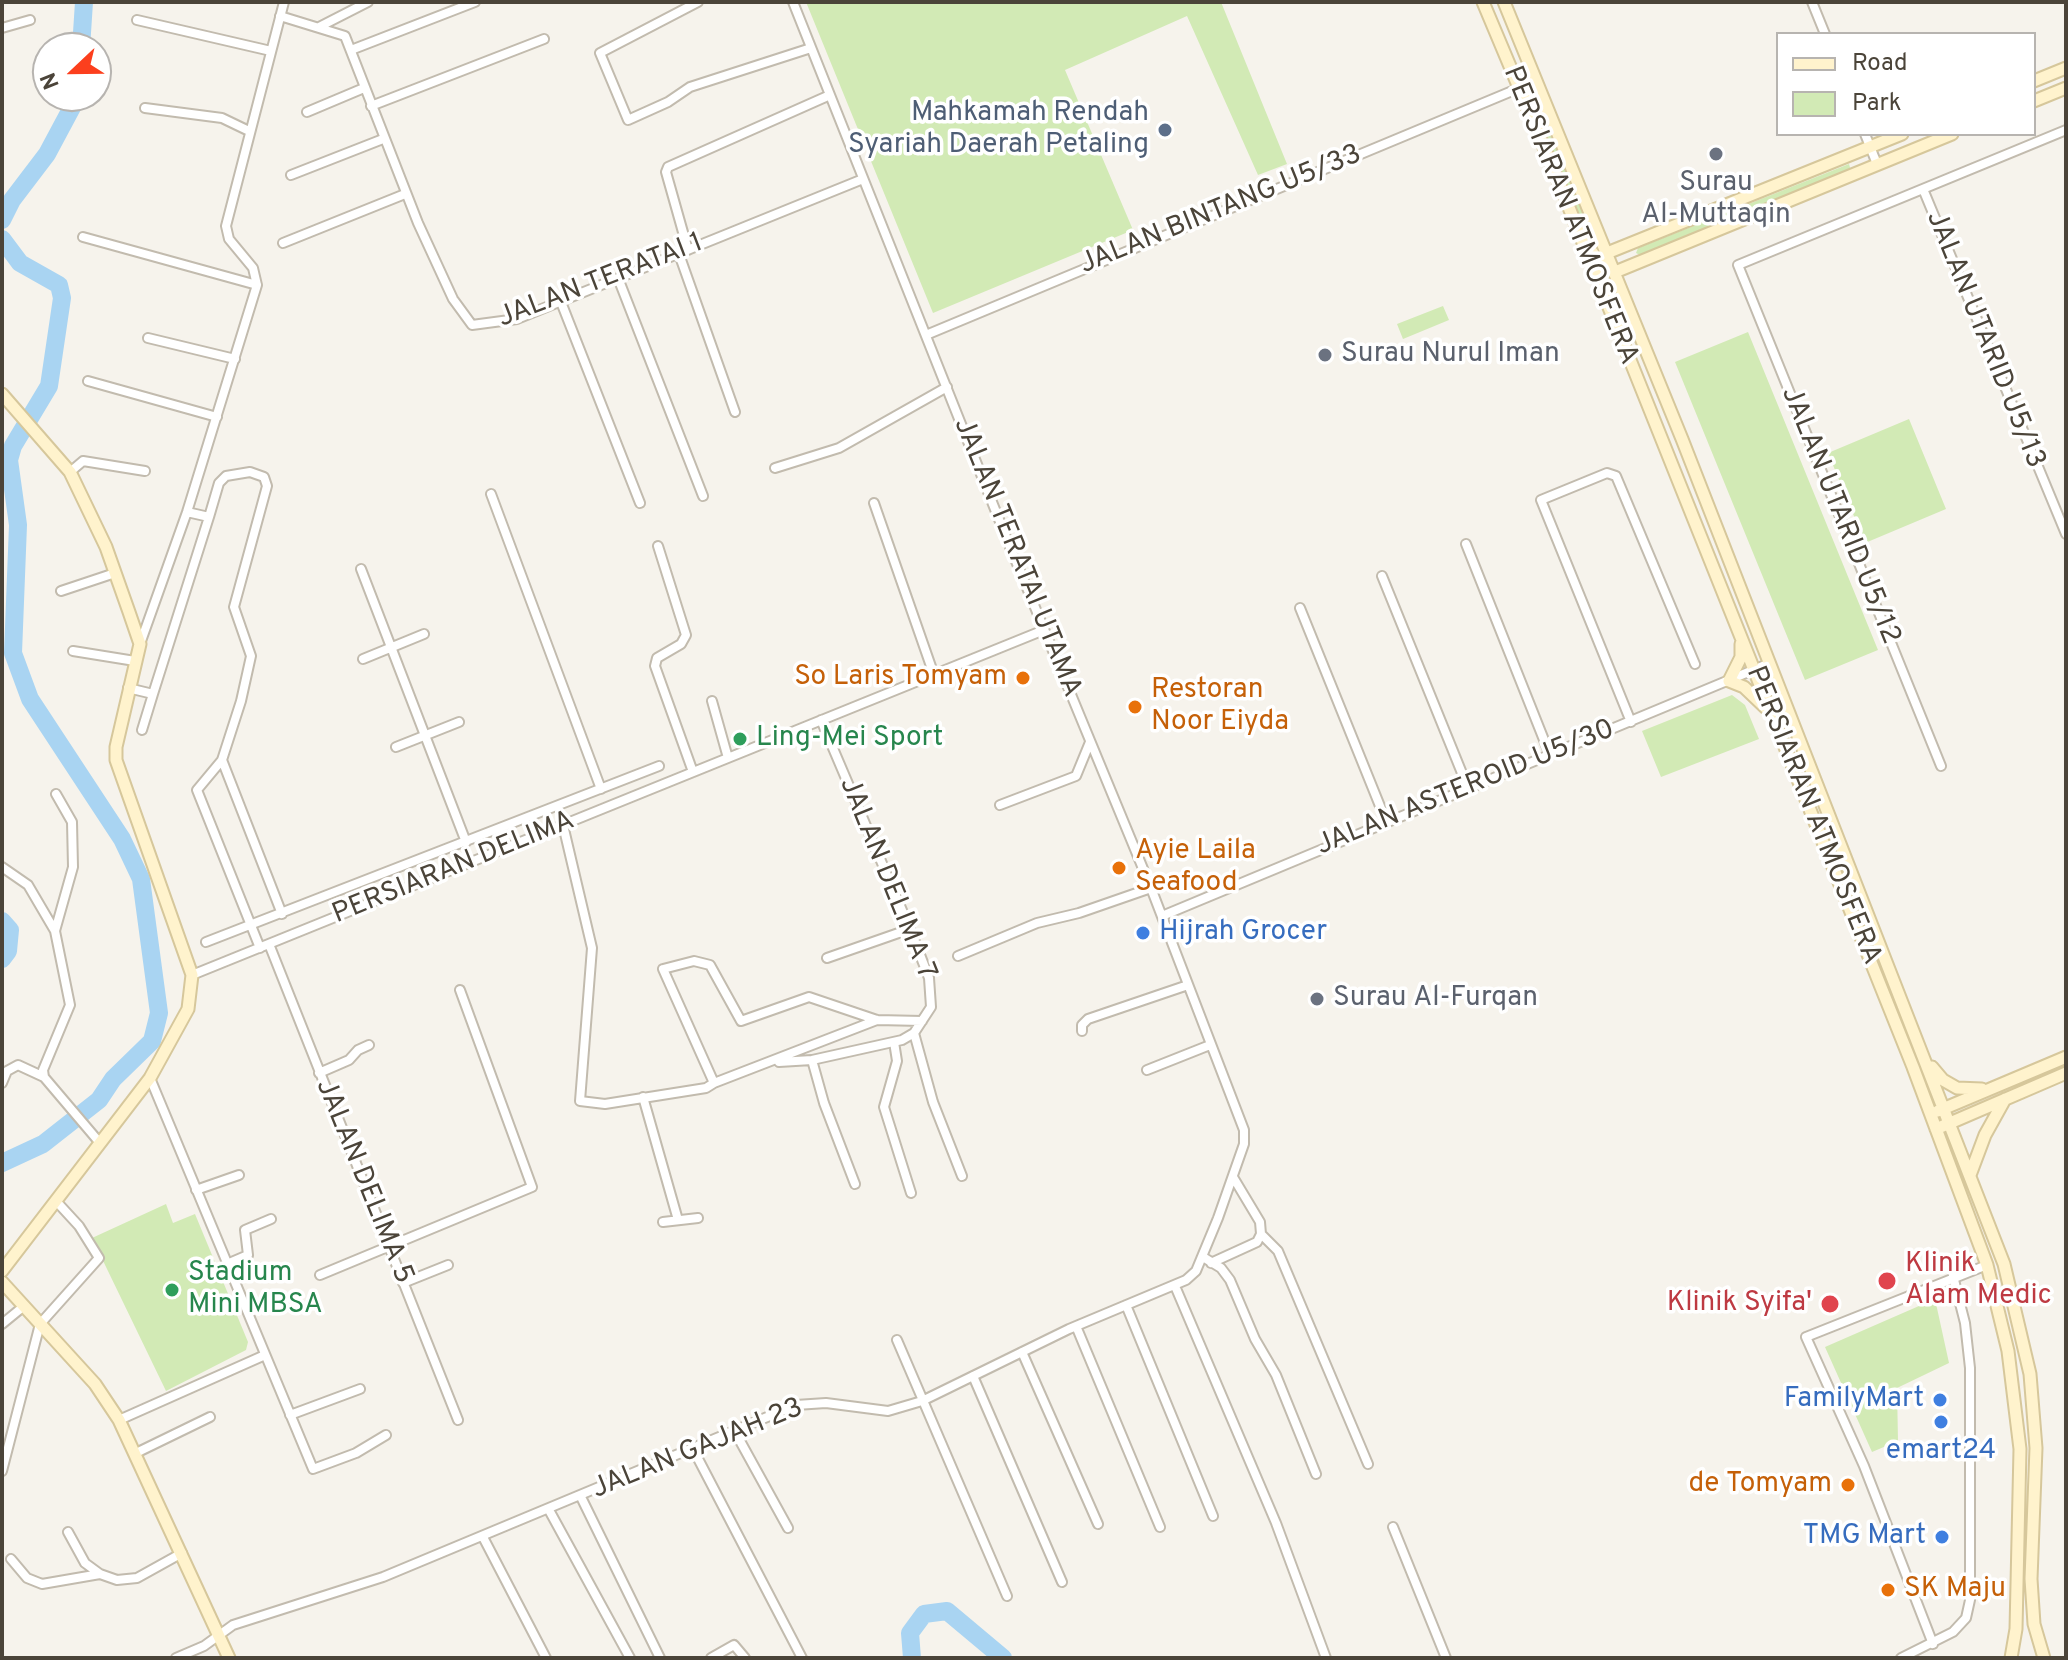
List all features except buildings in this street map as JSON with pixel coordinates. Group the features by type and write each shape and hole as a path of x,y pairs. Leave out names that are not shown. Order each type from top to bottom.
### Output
{"street":[{"path":"2,1271 150,1078 188,1009 192,975 116,760 128,688 140,644 187,512 257,285 253,268 229,239 226,226 284,2"},
{"path":"319,27 367,2"},
{"path":"280,16 342,34 351,50 475,2"},
{"path":"698,2 600,53 628,120 668,102 690,87 811,48"},
{"name":"JALAN TERATAI UTAMA","path":"793,2 1044,630 1151,888 1238,1114"},
{"name":"PERSIARAN ATMOSFERA","path":"1483,2 1562,190 1772,715 1987,1265 2015,1399 2020,1449 2016,1629 2011,1658"},
{"name":"PERSIARAN ATMOSFERA","path":"1504,2 1571,162 1770,663 2004,1264 2030,1374 2036,1448 2031,1579 2034,1624 2044,1658"},
{"path":"1812,2 1824,32"},
{"path":"2,28 30,20"},
{"path":"137,20 271,51"},
{"path":"371,106 544,39"},
{"name":"JALAN TERATAI 1","path":"351,50 405,194 453,299 468,322 493,325 561,302 863,179"},
{"path":"2036,80 2066,68"},
{"path":"307,112 364,88"},
{"path":"2036,100 2066,88"},
{"path":"1517,89 1537,101 1571,162"},
{"name":"JALAN BINTANG U5/33","path":"926,335 1517,89"},
{"path":"688,250 666,172 668,167 830,95"},
{"path":"145,108 222,118 249,131"},
{"path":"1923,189 2066,130"},
{"path":"1866,136 1877,164"},
{"path":"1602,266 1607,253 1897,136"},
{"path":"1602,266 1615,272 1947,136"},
{"path":"291,175 383,139"},
{"name":"JALAN UTARID U5/12","path":"1923,189 1738,265 1941,766"},
{"name":"JALAN UTARID U5/13","path":"1923,189 2066,534"},
{"path":"1562,190 1584,238 1602,266 1609,301 1629,363"},
{"path":"283,243 405,194"},
{"path":"83,237 257,285"},
{"path":"679,254 735,412"},
{"path":"618,278 703,496"},
{"path":"561,302 640,503"},
{"path":"148,338 235,359"},
{"path":"88,381 217,417"},
{"path":"775,468 839,448 947,387"},
{"path":"3,396 70,472 115,573 140,644"},
{"path":"70,472 83,461 145,471"},
{"path":"142,730 223,478 250,472 264,477 267,486 234,607 251,656 241,701 222,760 282,914"},
{"path":"1631,722 1541,500 1607,473 1616,476 1695,664"},
{"path":"491,494 601,789"},
{"path":"874,503 934,675"},
{"path":"187,512 209,517"},
{"path":"1466,544 1550,755"},
{"path":"658,546 686,635 681,644 657,658 655,666 693,772"},
{"path":"361,569 466,842"},
{"path":"61,591 115,573"},
{"path":"1382,576 1468,788"},
{"path":"1300,608 1386,821"},
{"name":"PERSIARAN DELIMA","path":"192,975 1044,630"},
{"path":"363,659 424,634"},
{"path":"1741,638 1741,657 1729,681 1744,687 1772,715"},
{"path":"73,651 135,661"},
{"name":"JALAN ASTEROID U5/30","path":"1162,916 1770,663"},
{"path":"128,688 153,694"},
{"path":"712,701 728,758"},
{"name":"JALAN DELIMA 7","path":"821,720 910,929 931,994 931,1007 914,1033"},
{"path":"396,747 459,722"},
{"path":"1000,805 1076,776 1090,742"},
{"name":"JALAN DELIMA 5","path":"222,760 197,790 251,925 264,946 319,1073 458,1420"},
{"path":"206,942 659,766"},
{"path":"55,931 73,867 72,822 56,794"},
{"path":"563,825 592,948 580,1101 605,1104 706,1088 877,1020"},
{"path":"2,867 28,885 55,931 70,1005 43,1070 44,1077"},
{"path":"958,956 1037,923 1079,913 1151,888"},
{"path":"827,958 910,929"},
{"path":"714,1083 665,977 665,966 694,961 710,965 741,1021 809,997 877,1020 922,1021"},
{"path":"1082,1031 1082,1025 1088,1019 1188,985"},
{"path":"320,1275 532,1187 460,990"},
{"path":"771,1063 812,1060 894,1042 914,1033 933,1102 962,1176"},
{"path":"894,1042 897,1061 884,1107 911,1193"},
{"path":"319,1073 349,1060 358,1050 369,1045"},
{"path":"1147,1070 1210,1045"},
{"path":"1930,1114 2066,1057"},
{"path":"812,1060 824,1103 855,1184"},
{"path":"1926,1060 1943,1080 1957,1088 1970,1091 2001,1086"},
{"path":"2,1083 7,1071 18,1065 44,1077 100,1143"},
{"path":"1936,1129 2066,1073"},
{"path":"150,1078 313,1469 356,1453 386,1435"},
{"path":"643,1097 678,1220"},
{"path":"1970,1175 1985,1135 2005,1098"},
{"name":"JALAN GAJAH 23","path":"176,1658 233,1625 383,1577 796,1405 813,1402 888,1411 922,1401 1076,1326 1175,1286 1192,1276 1207,1260 1245,1136 1238,1114"},
{"path":"196,1190 239,1175"},
{"path":"1233,1177 1260,1222 1261,1234 1257,1242 1207,1260 1230,1280 1255,1339 1276,1375 1316,1474"},
{"path":"2,1471 40,1324 99,1258 79,1226 56,1201"},
{"path":"663,1222 698,1218"},
{"path":"227,1264 248,1255 245,1230 271,1219"},
{"path":"1261,1234 1278,1251 1368,1464"},
{"path":"403,1283 448,1265"},
{"path":"1933,1644 1864,1466 1806,1337 1987,1265"},
{"path":"1901,1658 1953,1632 1966,1618 1970,1600 1970,1368 1965,1323 1953,1276"},
{"path":"2,1282 95,1384 119,1420 229,1658"},
{"path":"1175,1286 1276,1523 1326,1658"},
{"path":"1126,1305 1213,1516"},
{"path":"2,1324 24,1306"},
{"path":"1076,1326 1160,1527"},
{"path":"897,1340 1007,1596"},
{"path":"1022,1352 1098,1524"},
{"path":"119,1420 265,1355"},
{"path":"973,1376 1062,1582"},
{"path":"290,1415 360,1389"},
{"path":"136,1453 210,1417"},
{"path":"734,1430 788,1528"},
{"path":"693,1449 802,1658"},
{"path":"581,1497 660,1658"},
{"path":"549,1510 630,1658"},
{"path":"1393,1527 1446,1658"},
{"path":"68,1532 85,1563 100,1574 129,1581 182,1553"},
{"path":"483,1537 546,1658"},
{"path":"11,1559 27,1578 42,1584 100,1574"},
{"path":"2002,1658 2016,1567"},
{"path":"711,1658 734,1645 745,1658"}],"green space":[{"path":"806,2 1221,2 1287,164 1258,175 1187,16 1065,70 1133,230 933,313"},
{"path":"1530,103 1536,106 1570,176 1594,234 1591,237 1586,237"},
{"path":"1849,164 1851,171 1640,255 1636,253 1638,248"},
{"path":"1443,306 1449,320 1403,339 1397,324"},
{"path":"1748,332 1878,650 1805,680 1675,362"},
{"path":"1909,419 1946,509 1865,543 1828,453"},
{"path":"1732,695 1745,705 1759,739 1661,777 1642,731"},
{"name":"Stadium Mini MBSA","path":"166,1204 173,1223 195,1214 248,1342 246,1350 166,1391 92,1238"},
{"path":"1935,1299 1949,1363 1897,1388 1898,1441 1872,1452 1825,1347"}],"waterway":[{"path":"82,32 84,2"},
{"path":"2,220 12,200 47,154 69,112"},
{"path":"2,239 20,263 59,285 62,298 49,386 13,446 9,460 18,525 13,653 30,699 122,839 141,879 159,1013 152,1041 113,1079 99,1100 43,1144 2,1163"},
{"path":"2,921 10,930 8,951 2,959"},
{"path":"912,1658 910,1633 924,1614 947,1611 1003,1658"}],"place":[{"name":"Mahkamah Rendah Syariah Daerah Petaling","path":"1165,130"},
{"name":"Surau Al-Muttaqin","path":"1716,154"},
{"name":"Surau Nurul Iman","path":"1325,355"},
{"name":"So Laris Tomyam","path":"1023,678"},
{"name":"Restoran Noor Eiyda","path":"1135,707"},
{"name":"Ling-Mei Sport","path":"740,739"},
{"name":"Ayie Laila Seafood","path":"1119,868"},
{"name":"Hijrah Grocer","path":"1143,933"},
{"name":"Surau Al-Furqan","path":"1317,999"},
{"name":"Klinik Alam Medic","path":"1887,1281"},
{"name":"Stadium Mini MBSA","path":"172,1290"},
{"name":"Klinik Syifa'","path":"1830,1304"},
{"name":"FamilyMart","path":"1940,1400"},
{"name":"emart24","path":"1941,1422"},
{"name":"de Tomyam","path":"1848,1485"},
{"name":"TMG Mart","path":"1942,1537"},
{"name":"SK Maju","path":"1888,1590"}]}
